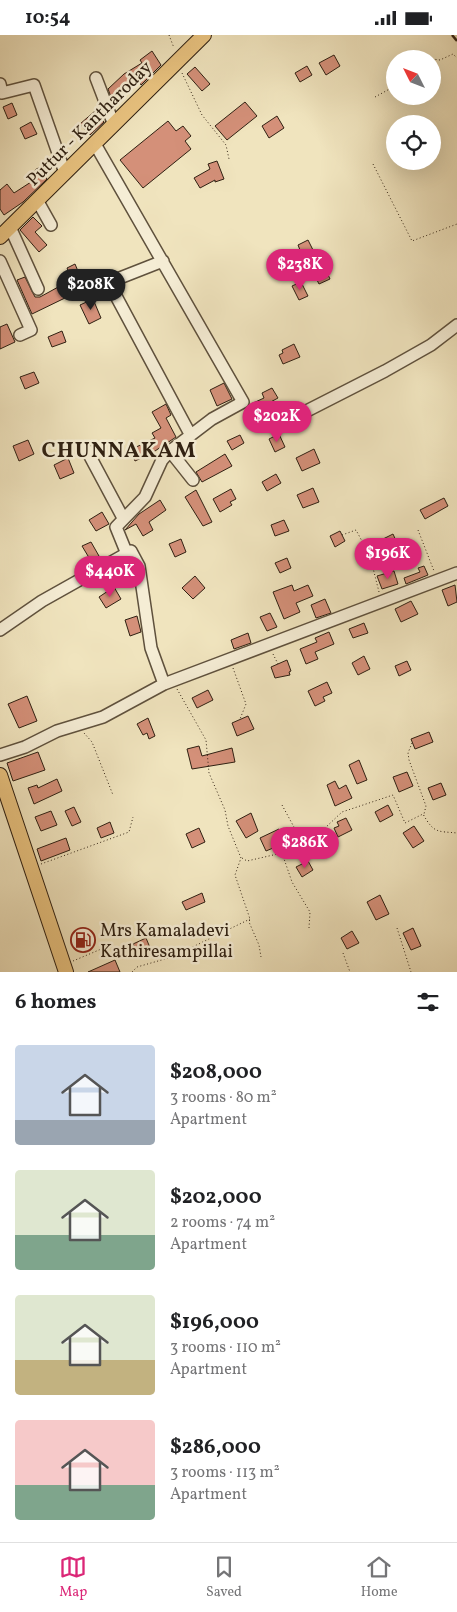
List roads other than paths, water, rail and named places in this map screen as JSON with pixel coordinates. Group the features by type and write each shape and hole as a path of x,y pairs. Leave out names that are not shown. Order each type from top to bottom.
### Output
{"main road":[{"name":"Puttur - Kantharoday","path":"0,237 204,35"},
{"path":"0,775 65,969"}],"street":[{"path":"96,78 114,125"},
{"path":"0,84 2,93 34,85 65,173"},
{"path":"94,144 243,402 190,435 162,460 145,497 116,527 127,553"},
{"path":"37,200 51,225"},
{"path":"10,227 38,289"},
{"path":"0,261 31,330 20,335"},
{"path":"163,261 108,283 190,435"},
{"path":"287,421 385,371 431,345 457,325"},
{"path":"85,447 123,518"},
{"path":"170,451 193,480"},
{"path":"0,630 42,601 131,551 139,566 151,648 169,683"},
{"path":"0,755 25,747 80,723 103,717 169,683 230,661 382,600 457,573"}],"railway":[{"path":"452,35 457,41"}],"place":[{"name":"Mrs Kamaladevi Kathiresampillai","path":"83,940"}],"district":[{"name":"CHUNNAKAM","path":"119,449"}]}
